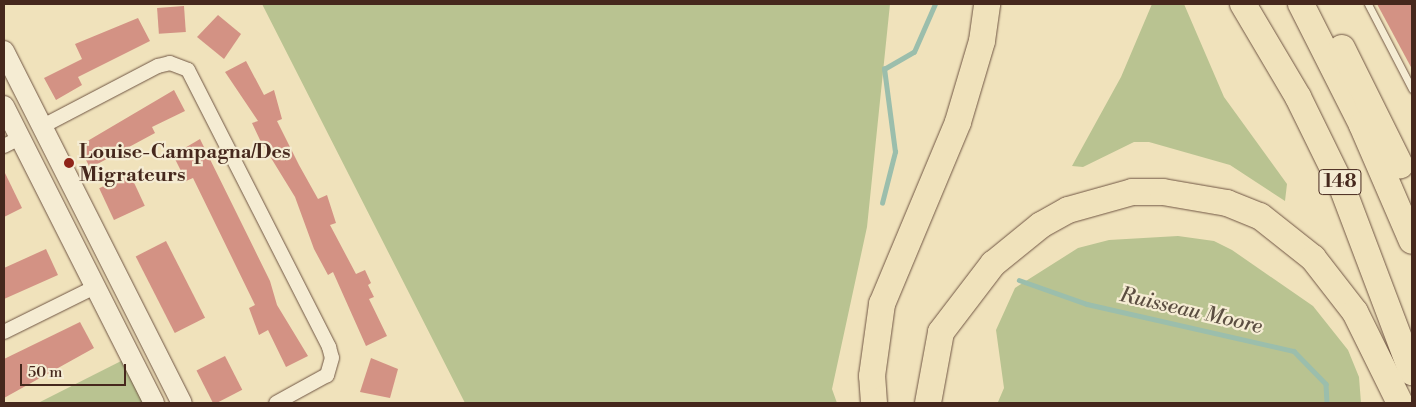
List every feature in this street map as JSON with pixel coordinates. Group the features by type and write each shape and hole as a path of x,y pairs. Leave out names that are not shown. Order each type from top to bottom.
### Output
{"highway":[{"path":"874,403 872,376 882,304 958,122 982,41 987,4"},
{"name":"148","path":"1243,4 1298,97 1342,187 1412,372"},
{"name":"148","path":"1301,4 1362,125 1412,242"},
{"path":"1317,4 1367,92 1412,193"},
{"path":"928,403 941,332 993,264 1040,225 1068,210 1132,192 1163,192 1202,197 1260,216 1313,258 1355,312 1400,403"}],"street":[{"path":"4,51 182,403"},
{"path":"12,142 158,66 170,63 188,70 329,347 331,368 326,375 276,403"},
{"path":"4,106 12,142 96,287 154,403"},
{"path":"4,332 117,276"}],"lane":[{"path":"1368,4 1412,89"}],"green space":[{"path":"262,4 890,4 867,227 832,389 837,403 465,403"},
{"path":"1152,4 1184,4 1224,97 1287,184 1285,201 1230,165 1149,142 1134,142 1083,167 1072,166 1121,77"},
{"path":"1178,236 1214,241 1232,250 1313,306 1348,350 1359,377 1361,403 984,403 998,402 1004,388 996,330 1015,288 1078,248 1109,240"},
{"path":"131,356 154,403 38,403"}],"building":[{"path":"1377,4 1412,4 1412,69"},
{"path":"184,6 186,32 159,34 157,8"},
{"path":"218,15 241,34 224,59 197,37"},
{"path":"138,18 150,41 78,77 82,85 56,100 44,78 82,59 75,44"},
{"path":"246,61 264,95 274,90 282,119 277,121 299,165 318,199 327,195 336,223 330,225 356,274 365,270 371,283 368,285 374,297 369,299 387,336 366,346 333,272 328,275 314,249 295,197 260,140 252,123 258,121 225,72"},
{"path":"174,90 185,111 152,127 155,133 90,168 79,146"},
{"path":"200,139 270,281 277,305 308,356 286,367 268,330 259,335 249,308 255,305 193,178 186,181 173,155"},
{"path":"4,171 22,208 4,217"},
{"path":"130,174 145,206 114,220 99,188"},
{"path":"166,241 205,318 175,333 136,256"},
{"path":"46,249 58,275 4,299 4,268"},
{"path":"80,322 94,348 4,398 4,359"},
{"path":"225,356 242,390 213,403 196,371"},
{"path":"371,358 398,369 390,398 360,392"}],"waterway":[{"name":"Ruisseau Moore","path":"882,203 895,152 884,69 914,52 935,4"},
{"name":"Ruisseau Moore","path":"1019,280 1087,304 1294,351 1326,384 1327,403"}],"place":[{"name":"Louise-Campagna/Des Migrateurs","path":"69,163"}]}
